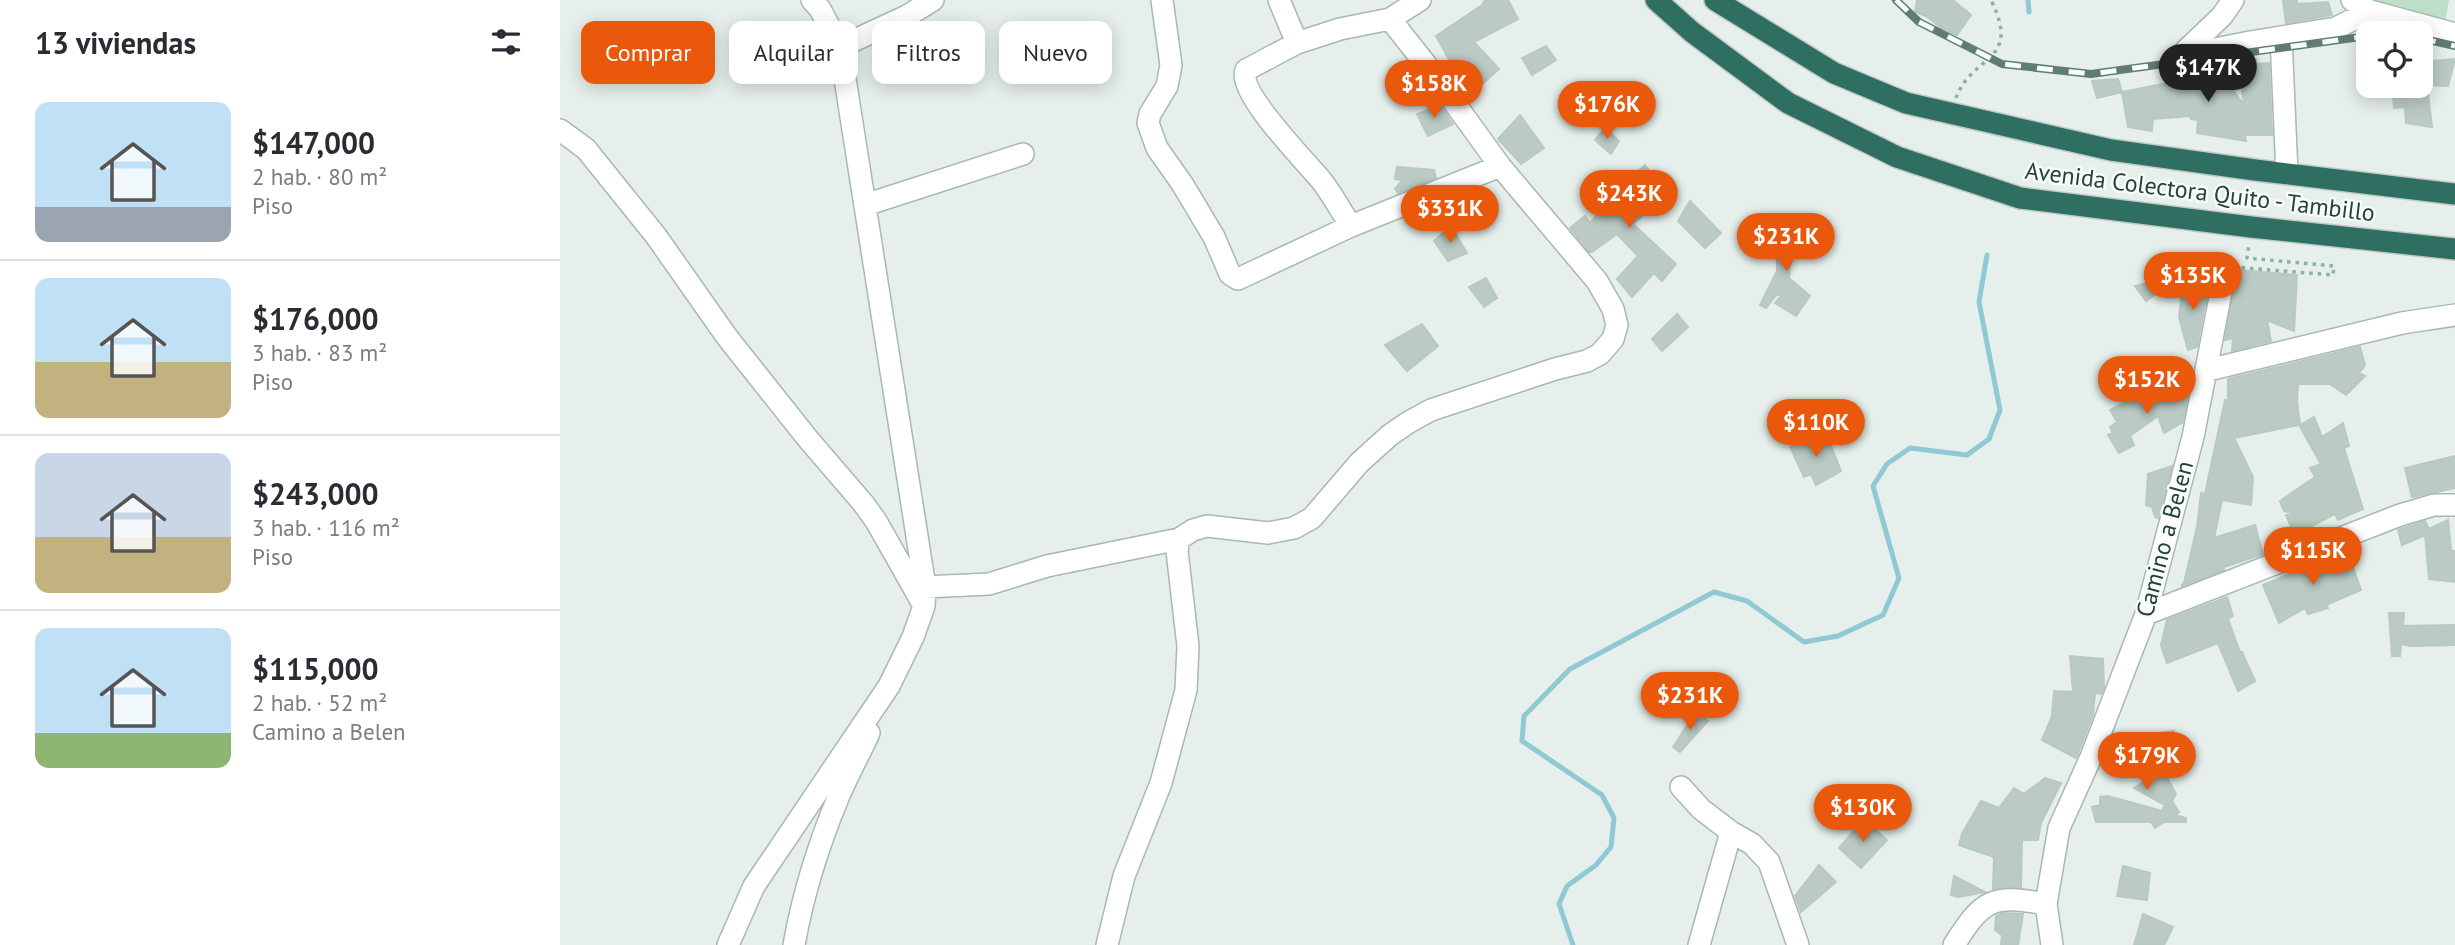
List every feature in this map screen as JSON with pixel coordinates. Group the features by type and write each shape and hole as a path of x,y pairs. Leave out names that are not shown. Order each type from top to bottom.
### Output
{"highway":[{"name":"Avenida Colectora Quito - Tambillo","path":"1656,0 1692,32 1788,103 1897,157 2020,198 2455,249"},
{"name":"Avenida Colectora Quito - Tambillo","path":"1715,0 1834,73 1906,103 2111,150 2455,194"}],"street":[{"path":"812,0 826,21"},
{"path":"858,39 907,16 933,0"},
{"path":"1162,0 1171,65 1167,86 1150,114 1148,123 1157,148 1214,237 1230,274 1238,279 1351,226 1500,166"},
{"path":"1279,0 1297,43"},
{"path":"1351,226 1322,181 1292,148 1246,85 1244,75 1246,70 1297,43 1340,29 1390,19 1420,0"},
{"path":"2233,0 2222,16 2176,59 2336,28 2361,5 2455,34"},
{"path":"924,597 989,584 1047,566 1179,539 1193,530 1207,526 1268,533 1294,528 1312,518 1359,463 1409,422 1431,410 1587,361 1600,354 1613,339 1618,325 1613,309 1597,281 1500,166 1390,19"},
{"path":"2281,37 2287,174"},
{"path":"794,945 800,910 817,851 839,795 913,638 924,597 846,84"},
{"path":"560,130 586,149 656,236 727,337 863,503 924,597"},
{"path":"865,205 1023,154"},
{"name":"Camino a Belen","path":"2052,945 2046,904 2059,828 2091,757 2146,614 2193,437 2223,282"},
{"path":"2208,370 2402,323 2455,315"},
{"path":"2146,614 2400,515 2434,505 2455,505"},
{"path":"1107,945 1124,876 1161,783 1186,690 1188,646 1177,551 1179,539"},
{"path":"728,945 754,886 889,686"},
{"path":"1681,787 1700,809 1752,844 1769,862 1798,945"},
{"path":"1699,945 1731,832"},
{"path":"1954,945 1971,919 1997,899 2046,904"}],"path":[{"path":"1954,114 1957,95 1972,75 1998,51 2003,30 1991,0"},
{"path":"2223,282 2226,266 2333,275 2334,266 2247,258 2251,227"}],"green space":[{"path":"2369,0 2449,0 2445,23"}],"building":[{"path":"1485,0 1508,0 1518,19 1474,42 1499,69 1468,97 1453,78 1457,74 1436,36 1482,5"},
{"path":"1917,0 1953,0 1971,15 1957,35 1915,12"},
{"path":"2283,0 2297,0 2297,4 2328,2 2332,15 2286,23"},
{"path":"1546,46 1556,60 1532,75 1522,58"},
{"path":"2455,59 2448,86 2433,85 2433,61"},
{"path":"2256,60 2256,64 2269,63 2272,135 2245,135 2246,141 2197,133 2198,120 2191,119 2190,116 2153,119 2152,131 2128,127 2122,92 2178,81 2179,84 2223,77 2244,105 2239,67"},
{"path":"2118,79 2122,92 2097,98 2092,81"},
{"path":"2393,98 2428,98 2432,127 2406,123 2405,107 2394,108"},
{"path":"1440,106 1453,124 1428,136 1417,114"},
{"path":"1520,115 1544,148 1521,164 1498,139"},
{"path":"1605,128 1619,141 1611,154 1595,140"},
{"path":"1645,165 1666,194 1633,224 1676,264 1662,281 1654,273 1632,297 1617,279 1638,256 1617,234 1589,252 1570,228 1585,216 1590,223 1621,187"},
{"path":"1397,167 1434,170 1436,178 1398,193 1395,189 1402,180 1395,179"},
{"path":"1690,201 1721,233 1705,248 1678,221"},
{"path":"1792,219 1798,247 1792,248 1789,278 1810,296 1796,316 1775,303 1781,296 1777,294 1766,308 1760,305 1777,271 1777,223"},
{"path":"1451,226 1467,253 1448,261 1434,241"},
{"path":"2155,256 2177,265 2174,274 2183,273 2146,301 2135,286 2151,282"},
{"path":"2237,270 2297,275 2294,331 2267,320 2271,341 2232,351 2233,338 2225,340"},
{"path":"1486,278 1497,298 1484,307 1469,287"},
{"path":"2183,283 2209,284 2197,347 2188,350 2179,317"},
{"path":"1677,314 1688,327 1662,351 1652,339"},
{"path":"1422,324 1438,346 1407,371 1385,345"},
{"path":"2360,347 2365,365 2359,373 2365,376 2346,395 2330,384 2298,384 2297,401 2300,425 2314,417 2322,437 2343,423 2349,446 2344,448 2363,509 2338,520 2335,514 2294,535 2286,515 2292,513 2284,511 2280,501 2315,477 2310,468 2321,464 2299,425 2234,438 2253,477 2251,505 2222,500 2214,538 2255,525 2263,554 2181,586 2184,583 2197,527 2201,493 2205,494 2225,400 2228,400 2228,379"},
{"path":"2174,387 2178,395 2189,389 2183,422 2164,433 2158,416 2130,436 2134,445 2119,453 2108,435 2113,433 2110,427 2117,422 2110,410 2138,396 2141,405"},
{"path":"1816,436 1831,446 1841,471 1816,485 1811,474 1804,477 1790,447"},
{"path":"2455,456 2455,488 2412,497 2405,468"},
{"path":"2172,466 2158,518 2155,517 2152,507 2146,505 2148,474"},
{"path":"2448,520 2451,551 2455,551 2455,582 2429,579 2425,535 2402,545 2398,530 2425,521 2429,529"},
{"path":"2347,550 2361,590 2326,605 2328,608 2308,614 2305,608 2279,623 2263,585"},
{"path":"2227,597 2233,616 2228,619 2240,652 2255,681 2238,691 2218,643 2167,663 2161,645 2167,620"},
{"path":"2389,613 2404,613 2403,626 2455,625 2455,645 2401,644 2400,656 2392,656"},
{"path":"2070,656 2103,659 2104,688 2101,694 2095,693 2093,715 2076,758 2042,740 2052,716 2054,691 2073,692"},
{"path":"1696,712 1708,721 1680,752 1673,747"},
{"path":"2174,731 2170,753 2177,753 2177,768 2168,766 2166,776 2176,794 2172,801 2179,812 2175,815 2186,818 2186,822 2164,822 2155,828 2151,822 2096,822 2092,807 2100,805 2100,797 2108,796 2162,811 2165,805 2134,788 2156,774 2156,765 2134,763 2135,755 2157,754 2158,733"},
{"path":"2045,778 2061,783 2041,823 2038,840 2022,840 2021,887 1993,889 1994,857 1959,845 1962,834 1981,801 1999,808 2014,788 2024,794"},
{"path":"1864,819 1887,840 1861,868 1839,848"},
{"path":"1819,865 1836,882 1801,912 1795,896"},
{"path":"2123,866 2150,873 2147,900 2117,896"},
{"path":"1954,876 1985,892 1958,897 1951,895"},
{"path":"2003,913 2023,914 2018,945 2001,945 2002,935 1995,930 1996,916"},
{"path":"2143,914 2173,927 2164,945 2134,945"}],"waterway":[{"path":"2028,0 2029,12"},
{"path":"1573,945 1559,904 1567,886 1596,865 1611,847 1614,818 1602,795 1522,741 1524,716 1570,669 1714,592 1747,601 1804,642 1838,636 1883,615 1899,578 1873,486 1887,464 1910,448 1967,455 1989,439 2000,410 1979,302 1987,255"}],"railway":[{"path":"1896,0 1919,22 2002,64 2091,74 2356,38"},
{"path":"2433,41 2455,46"}]}
